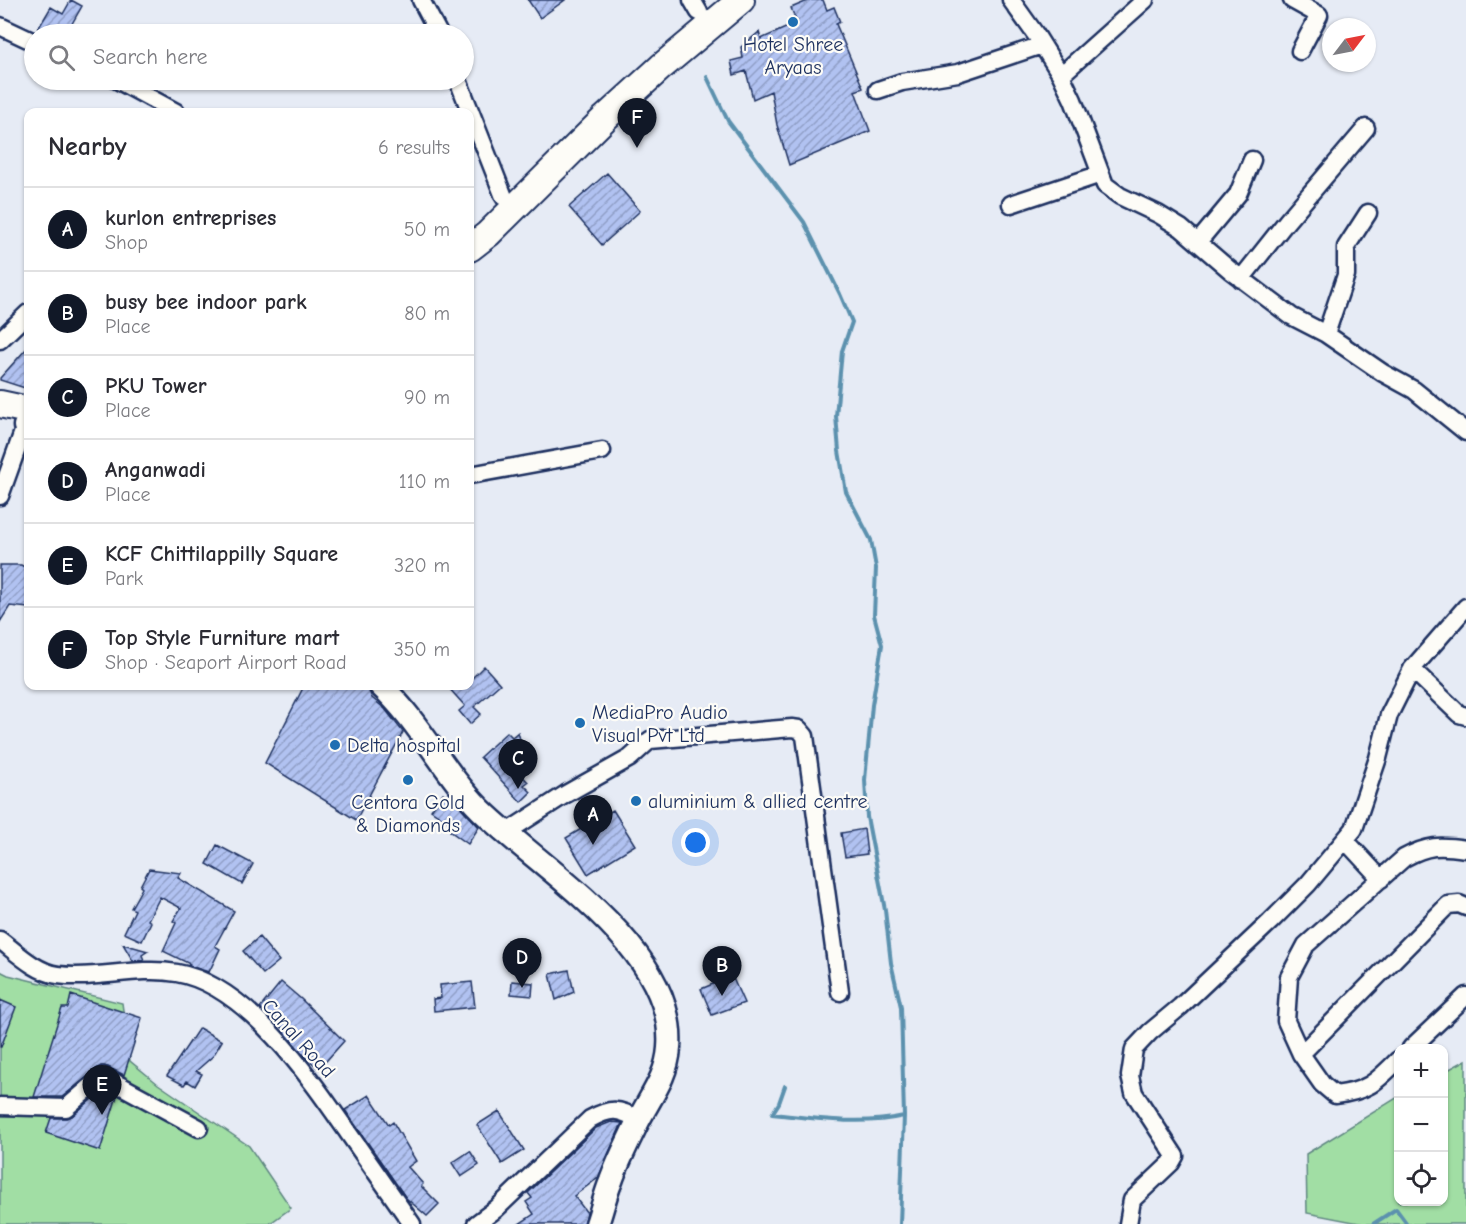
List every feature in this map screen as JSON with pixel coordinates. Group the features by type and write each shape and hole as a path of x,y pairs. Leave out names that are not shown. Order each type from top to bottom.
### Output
{"main road":[{"path":"474,245 488,234 629,96 741,0"},
{"path":"474,223 702,4"},
{"path":"0,421 22,417"},
{"path":"386,690 393,696 480,809 579,892 617,931 648,971 660,997 670,1023 669,1050 663,1078 639,1119 611,1180 597,1224"}],"street":[{"path":"421,0 434,24"},
{"path":"1011,0 1061,75 1073,100 1105,185 1120,196 1181,228 1241,279 1291,316 1326,334 1383,373 1414,390 1466,432"},
{"path":"1061,75 1145,0"},
{"path":"1292,0 1319,15 1300,51"},
{"path":"0,26 24,37"},
{"path":"879,90 903,82 958,72 1042,45"},
{"path":"135,90 169,108"},
{"path":"462,90 469,108"},
{"path":"474,121 504,197"},
{"path":"1241,279 1366,128"},
{"path":"1198,242 1238,194 1252,160"},
{"path":"1011,204 1101,174"},
{"path":"1326,334 1346,275 1346,247 1368,213"},
{"path":"0,340 24,317"},
{"path":"0,496 22,417"},
{"path":"474,474 602,451"},
{"path":"1128,1224 1132,1200 1172,1163 1175,1156 1134,1093 1130,1076 1134,1049 1308,884 1354,829 1378,758 1389,715 1412,669 1466,607"},
{"path":"1412,669 1459,714 1466,716"},
{"path":"507,832 566,794 630,759 650,740 799,729 805,736 840,992"},
{"path":"1345,840 1381,879"},
{"path":"1394,1064 1375,1083 1356,1092 1335,1095 1322,1084 1301,1054 1286,1021 1289,977 1306,945 1404,858 1420,850 1439,845 1466,849"},
{"path":"1301,1054 1448,905 1459,904 1466,907"},
{"name":"Canal Road","path":"0,940 32,964 57,975 147,971 177,973 212,985 265,1027 308,1076 412,1224"},
{"path":"1415,1044 1466,996"},
{"path":"0,1106 66,1108 103,1076 199,1128"},
{"path":"476,1224 496,1209 591,1119 603,1112 617,1109 639,1119"}],"green space":[{"path":"0,971 8,975 122,1003 130,1061 158,1084 249,1146 291,1208 269,1224 0,1224"},
{"path":"1466,1060 1466,1224 1364,1224 1307,1213 1306,1154 1394,1099 1394,1206 1448,1206 1448,1070"}],"building":[{"path":"71,0 82,6 72,24 41,24 51,7 63,14"},
{"path":"528,0 565,0 540,18"},
{"path":"810,0 823,0 827,10 834,7 840,22 836,24 863,88 855,91 870,131 789,165 777,125 771,91 753,99 746,71 734,75 731,61 743,58 741,47 759,32 761,39 797,23 791,8"},
{"path":"607,173 640,211 602,245 569,207"},
{"path":"24,351 24,388 0,380"},
{"path":"0,565 21,565 24,567 24,608 10,606 0,622"},
{"path":"484,666 500,684 474,707 481,714 470,724 459,711 465,706 451,690 474,690 474,676"},
{"name":"Delta hospital","path":"302,690 368,690 372,698 385,709 403,732 356,820 265,763"},
{"path":"507,732 512,737 518,732 524,754 512,765 528,782 524,785 531,792 521,802 480,757"},
{"path":"443,793 456,802 479,827 468,844 450,831 454,826 431,810"},
{"path":"613,810 635,845 588,874 566,838"},
{"path":"864,829 867,854 845,857 841,833"},
{"path":"217,845 253,864 242,884 207,864"},
{"path":"149,869 181,873 178,878 234,911 215,946 220,949 209,972 189,966 190,964 163,951 176,923 173,921 181,908 160,897 148,920 151,922 142,941 124,933 135,910 131,908"},
{"path":"259,937 279,961 263,974 243,951"},
{"path":"123,944 148,951 142,955 144,960 133,961"},
{"path":"569,970 574,992 556,1000 550,974"},
{"path":"732,976 744,1003 712,1015 701,989"},
{"path":"512,981 533,983 532,996 511,994"},
{"path":"281,982 344,1041 319,1069 283,1031 285,1030 260,1008"},
{"path":"472,982 475,1007 434,1011 433,999 441,998 440,985"},
{"path":"71,995 142,1018 124,1075 101,1066 62,1097 34,1097 62,1008 68,1008"},
{"path":"0,1000 16,1007 1,1047 0,1047"},
{"path":"199,1028 222,1041 213,1056 196,1071 202,1074 195,1086 187,1081 184,1085 167,1076"},
{"path":"104,1089 117,1096 100,1151 46,1133 51,1118 72,1116"},
{"path":"369,1095 389,1125 393,1122 416,1161 408,1167 423,1184 421,1186 439,1204 427,1216 406,1198 345,1110"},
{"path":"499,1111 524,1150 502,1164 477,1125"},
{"path":"611,1122 622,1123 598,1178 574,1196 587,1213 584,1224 519,1224 534,1214 526,1202 532,1198 528,1193 596,1128"},
{"path":"470,1151 479,1165 461,1177 452,1163"}],"waterway":[{"path":"707,77 728,121 804,222 852,322 842,351 836,416 839,451 846,492 871,540 876,568 874,615 882,645 872,705 865,780 867,817 885,910 891,963 901,1007 904,1116 855,1121 772,1114 785,1086"},
{"path":"900,1224 904,1116"},
{"path":"1373,1224 1396,1209 1407,1224"}],"place":[{"name":"Hotel Shree Aryaas","path":"793,22"},
{"name":"Top Style Furniture mart","path":"637,148"},
{"name":"MediaPro Audio Visual Pvt Ltd","path":"580,723"},
{"name":"Delta hospital","path":"335,745"},
{"name":"Centora Gold & Diamonds","path":"408,780"},
{"name":"PKU Tower","path":"518,789"},
{"name":"aluminium & allied centre","path":"636,801"},
{"name":"kurlon entreprises","path":"593,845"},
{"name":"Anganwadi","path":"522,988"},
{"name":"busy bee indoor park","path":"722,996"},
{"name":"KCF Chittilappilly Square","path":"102,1115"}]}
